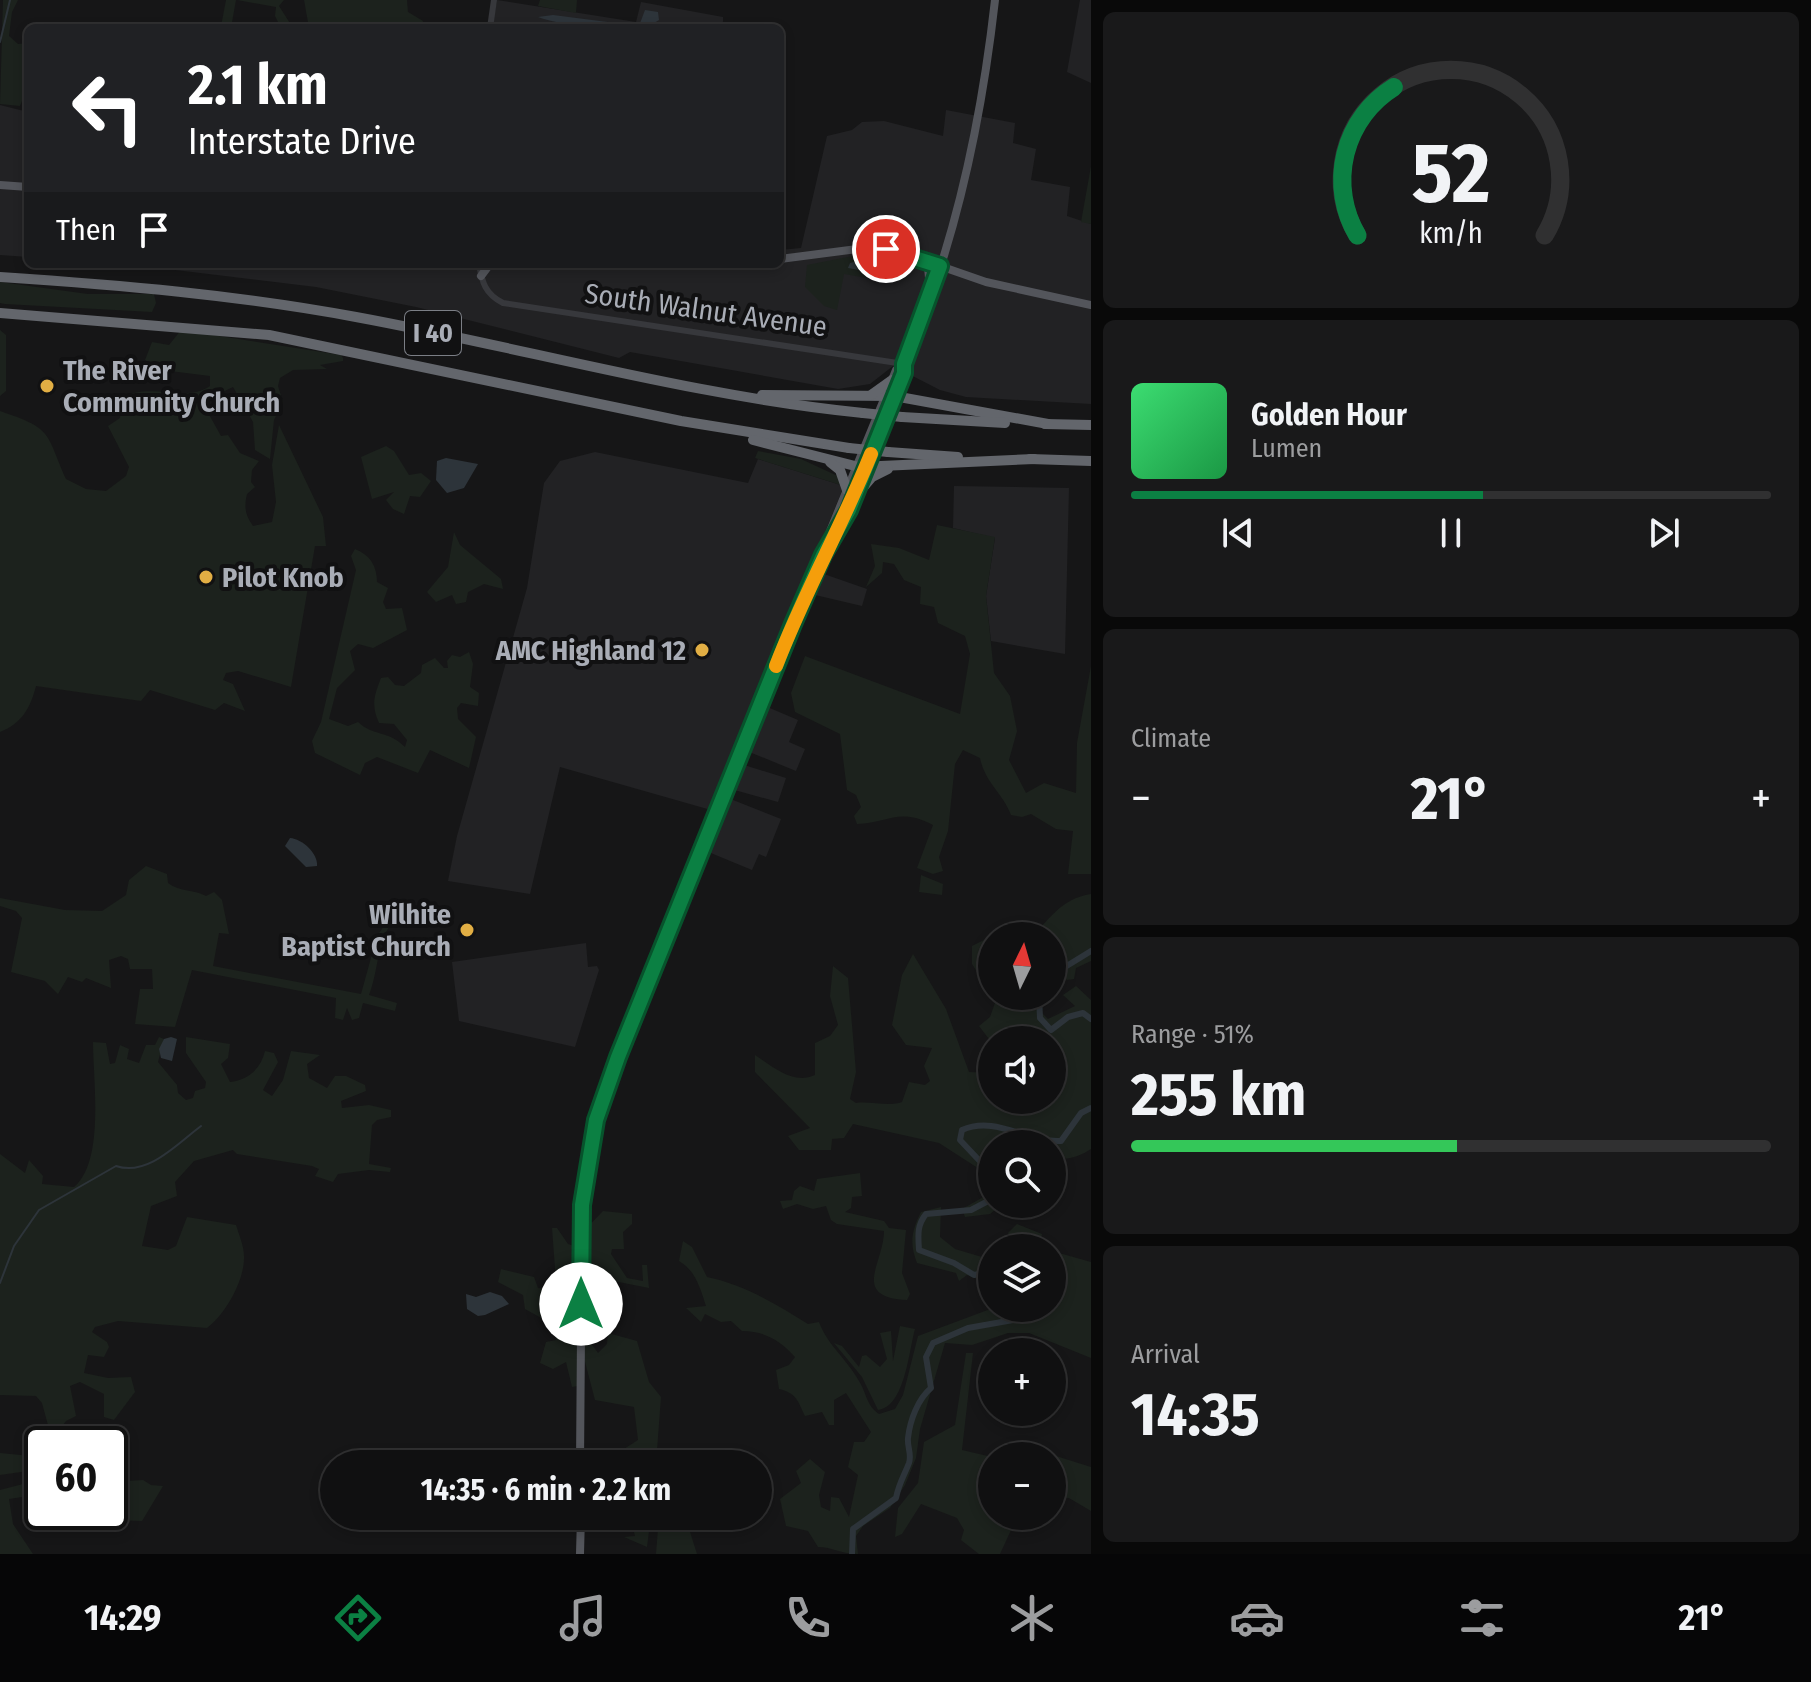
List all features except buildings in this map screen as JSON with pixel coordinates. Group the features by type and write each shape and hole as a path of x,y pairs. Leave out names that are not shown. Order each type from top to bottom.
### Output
{"highway":[{"name":"I 40","path":"0,277 167,289 296,306 711,390 863,413 1091,425"},
{"name":"I 40","path":"0,313 269,335 681,421 849,448 1091,461"},
{"path":"867,396 892,380"},
{"path":"711,390 785,396 867,396 1048,424"},
{"path":"681,421 862,466 1034,459"},
{"path":"862,453 862,466"},
{"path":"817,457 840,470 850,494 872,477 906,466"}],"main road":[{"path":"862,453 904,373 904,364 940,266 975,138 995,0"},
{"path":"0,185 24,187"},
{"path":"784,258 865,248 911,254 986,282 1088,304"},
{"path":"911,254 928,267 931,293"},
{"path":"481,276 487,268"},
{"path":"580,1450 581,1222 585,1175 596,1120 717,807 890,400 896,370 904,364"},
{"path":"580,1554 581,1530"}],"street":[{"path":"491,24 494,0"},
{"path":"480,268 481,276"},
{"name":"South Walnut Avenue","path":"481,276 489,295 503,303 904,364"}],"shaded area":[{"path":"3,0 18,0 12,12 9,36 18,44 24,43 24,96 20,106 0,104"},
{"path":"226,0 236,0 232,24 221,24"},
{"path":"237,0 284,0 279,6 290,24 279,24 275,16 276,7"},
{"path":"304,0 407,0 408,12 423,21 423,24 308,24"},
{"path":"497,0 636,22 641,2 723,17 723,24 493,24"},
{"path":"540,0 577,0 576,13 538,6"},
{"path":"1080,0 1091,0 1091,83 1067,72"},
{"path":"645,10 658,12 659,20 640,24"},
{"path":"553,15 623,24 570,24 538,17"},
{"path":"0,105 24,111 24,257 0,255"},
{"path":"946,110 1015,123 1013,143 1036,149 1031,180 1070,187 1067,216 1091,224 1091,404 966,397 940,390 893,366 870,384 838,389 630,352 619,358 416,307 316,287 159,268 784,268 784,250 801,248 827,136 852,130 862,122 884,121 943,136"},
{"path":"1091,166 1091,224 1081,222"},
{"path":"858,255 859,262 854,261 851,269 882,274 894,260 890,272 879,280 844,274 837,310 824,306 805,287 807,265"},
{"path":"865,259 891,260 882,274 848,268 850,263"},
{"path":"0,282 88,294 154,294 156,303 152,312 5,304 0,303"},
{"path":"0,330 6,335 6,391 0,396"},
{"path":"181,330 341,355 343,358 343,361 320,365 327,369 293,370 280,378 278,386 283,402 274,420 270,459 255,450 253,422 233,387 202,402 221,436 228,435 240,453 259,461 252,470 251,482 255,487 247,494 246,503 253,526 272,522 276,502 272,465 279,425 323,517 326,546 315,546 291,687 238,671 226,673 223,680 233,684 245,711 224,703 215,710 150,690 141,701 36,686 24,714 0,732 0,411 30,422 45,434 66,479 86,489 106,491 126,476 129,467 108,426 120,418 121,399 143,391 189,393 210,386 210,376 162,370 145,360 152,342 169,345"},
{"path":"386,446 394,451 409,475 421,473 431,481 420,497 410,496 404,514 393,509 386,500 394,492 372,499 361,457"},
{"path":"758,451 801,459 842,478 844,486 755,458"},
{"path":"595,452 748,483 758,459 844,486 711,810 560,767 530,894 448,881 457,836 527,588 544,483 560,461"},
{"path":"446,458 478,464 464,488 447,493 436,480 437,461"},
{"path":"954,486 1069,488 1065,654 991,641 986,596 995,538 953,528"},
{"path":"937,525 995,537 986,596 994,673 1010,696 1017,731 1009,760 1026,793 1044,783 1076,793 1077,743 1091,666 1091,874 1068,874 1073,831 1056,829 1031,814 1022,817 1011,815 982,767 980,758 963,750 955,764 948,831 939,857 943,871 933,874 917,868 933,825 911,817 857,824 854,816 861,807 856,795 847,790 840,734 795,712 791,693 805,656 960,714 970,654 965,636 938,623 934,607 920,604 921,587 904,580 894,564 883,562 882,573 866,587 875,566 871,544 899,548 929,560"},
{"path":"454,532 460,545 501,579 503,589 484,584 468,592 466,602 456,604 452,595 436,602 427,592 448,567"},
{"path":"355,549 369,558 376,571 377,582 388,588 383,602 386,609 402,608 407,630 373,648 358,644 350,651 355,670 337,688 329,719 348,726 358,722 405,747 407,740 394,724 379,723 374,700 381,678 388,677 395,685 404,686 421,673 422,665 435,658 444,668 448,668 447,661 452,655 460,657 469,652 473,664 470,687 479,693 478,706 461,703 457,708 458,719 476,737 469,768 430,750 418,773 377,757 365,763 360,775 315,753 312,741 321,722 356,570 351,556"},
{"path":"821,573 867,589 862,606 811,594"},
{"path":"765,706 798,720 789,742 805,749 796,771 747,751"},
{"path":"741,764 786,778 778,802 731,789"},
{"path":"728,798 781,819 766,857 759,854 752,870 706,851"},
{"path":"290,838 308,848 315,856 317,866 306,867 285,846"},
{"path":"146,866 167,874 168,883 172,886 206,896 214,892 222,900 229,934 219,933 213,966 361,994 377,936 401,902 409,902 410,909 399,916 385,935 369,995 397,1003 395,1011 363,1003 359,1018 352,1020 347,1008 343,1020 335,1018 336,998 192,970 175,1027 135,1024 140,989 153,989 152,969 130,969 128,959 121,956 109,960 111,988 86,978 82,982 68,977 58,994 45,981 11,972 22,918 16,911 0,906 0,898 65,910 102,911 126,895 129,880"},
{"path":"921,875 943,884 942,895 919,892"},
{"path":"1091,894 1091,961 1076,968 1074,979 1067,980 1066,922 1046,922 1064,904"},
{"path":"586,943 588,967 597,966 599,970 575,1047 459,1021 452,962"},
{"path":"978,943 978,973 972,964 972,946"},
{"path":"913,954 946,1009 969,1072 978,1072 978,1114 1066,1114 1066,1026 979,1026 990,1017 992,1010 1042,1010 1048,1019 1075,1006 1066,998 1066,993 1076,986 1091,1000 1091,1149 1066,1158 1066,1130 978,1130 978,1168 939,1143 853,1124 844,1138 832,1139 831,1150 799,1150 788,1136 810,1128 755,1072 755,1055 791,1076 807,1078 815,1075 815,1043 830,1036 838,1025 830,996 833,966 848,978 856,1072 850,1099 856,1103 902,1102 909,1082 925,1085 930,1081 924,1066 932,1048 906,1045 892,1025 902,975"},
{"path":"159,1037 164,1039 158,1062 186,1100 193,1098 195,1091 205,1088 206,1082 186,1053 186,1037 230,1044 228,1058 221,1064 230,1082 243,1079 253,1072 261,1063 265,1051 274,1053 278,1062 263,1090 272,1096 283,1080 291,1051 320,1055 307,1064 309,1078 327,1088 335,1076 346,1076 365,1085 366,1091 341,1101 342,1108 369,1105 391,1110 391,1117 377,1120 372,1125 369,1164 391,1168 390,1172 369,1170 338,1174 333,1182 315,1176 319,1169 312,1166 237,1154 233,1150 194,1161 175,1182 177,1196 151,1206 142,1246 168,1250 176,1246 187,1217 236,1225 244,1256 241,1276 233,1296 221,1315 207,1328 118,1321 95,1327 92,1332 107,1342 109,1347 104,1357 88,1355 84,1373 108,1378 131,1377 135,1392 114,1420 104,1417 104,1394 80,1382 70,1386 76,1416 62,1426 48,1426 42,1403 36,1396 0,1395 0,1154 25,1173 29,1160 43,1176 42,1184 74,1187 84,1175 94,1140 93,1042 106,1043 110,1064 115,1063 120,1045 129,1049 127,1059 139,1063 146,1045 155,1045"},
{"path":"164,1039 177,1039 172,1061 161,1058 159,1049"},
{"path":"860,1173 862,1196 852,1197 851,1208 845,1212 884,1221 889,1228 906,1230 902,1273 910,1294 907,1300 879,1292 875,1285 874,1276 884,1231 837,1224 831,1220 826,1206 813,1209 797,1204 783,1209 780,1201 792,1200 794,1191 800,1186 814,1191 817,1179"},
{"path":"978,1200 978,1215 965,1217 962,1209"},
{"path":"941,1207 940,1237 955,1249 978,1256 978,1279 967,1275 959,1281 956,1273 917,1263 912,1243 921,1212"},
{"path":"603,1211 632,1214 632,1224 623,1232 624,1249 612,1249 611,1254 627,1278 643,1281 642,1265 647,1265 649,1288 583,1275 583,1232"},
{"path":"1017,1224 1042,1234 1008,1234"},
{"path":"552,1228 557,1228 568,1244 577,1247 578,1386 572,1387 566,1362 553,1369 540,1363 546,1342 556,1340 554,1325 525,1309 523,1295 498,1282 501,1269 534,1277 538,1288 552,1289 556,1282"},
{"path":"683,1241 692,1247 707,1277 747,1290 808,1324 819,1322 879,1414 895,1409 903,1395 918,1336 978,1314 978,1322 1066,1322 1066,1255 1091,1262 1091,1358 1066,1348 1066,1338 1041,1338 1029,1333 978,1338 978,1343 972,1345 945,1343 920,1429 916,1458 905,1485 890,1508 863,1526 856,1536 858,1554 818,1547 808,1531 786,1526 780,1499 801,1483 796,1471 810,1459 825,1472 819,1495 821,1507 830,1511 831,1497 839,1498 849,1517 858,1475 848,1467 854,1442 864,1442 871,1432 846,1393 834,1400 834,1425 829,1425 822,1412 805,1416 793,1396 779,1389 776,1370 789,1365 795,1357 777,1341 742,1331 731,1321 721,1322 705,1314 701,1322 686,1308 706,1306 699,1286 679,1261"},
{"path":"490,1292 502,1296 509,1304 478,1316 467,1309 466,1294 476,1297"},
{"path":"900,1326 915,1329 904,1376 894,1399 887,1407 878,1410 862,1377 834,1343 842,1346 859,1367 862,1356 866,1355 880,1367 887,1359 880,1333 891,1331 893,1361"},
{"path":"608,1333 637,1341 649,1382 661,1397 657,1450 624,1450 638,1440 634,1407 595,1400 584,1358 585,1335 598,1353 607,1344"},
{"path":"966,1353 973,1353 962,1450 978,1454 978,1530 1011,1530 1000,1554 979,1554 961,1540 964,1530 957,1518 921,1504 902,1534 895,1537 898,1508 918,1483 924,1442 955,1425"},
{"path":"0,1453 24,1455 24,1472 0,1475"},
{"path":"1066,1459 1091,1467 1091,1511 1066,1498"},
{"path":"143,1480 151,1485 163,1486 142,1521 128,1521 128,1481"},
{"path":"24,1484 24,1497 9,1499 13,1524 33,1554 0,1554 0,1490"},
{"path":"633,1530 649,1530 647,1547 624,1537 635,1536"},
{"path":"658,1530 689,1530 697,1554 656,1554"}],"waterway":[{"path":"0,42 10,0"},
{"path":"1066,966 1091,951"},
{"path":"1040,1010 1040,1018 1051,1030 1068,1017 1083,1013 1091,1019"},
{"path":"1066,1134 1081,1113 1091,1108"},
{"path":"0,1283 14,1246 39,1210 116,1166 140,1167 151,1163 201,1126"},
{"path":"978,1159 960,1140 962,1130 975,1126 1009,1130"},
{"path":"978,1206 971,1210 926,1214 918,1235 919,1250 978,1274"},
{"path":"852,1554 853,1529 896,1498 910,1460 908,1438 913,1417 931,1388 926,1357 933,1343 968,1328 1002,1322"}],"slow traffic":[{"path":"776,666 823,555 849,510 871,454"}],"place":[{"name":"The River Community Church","path":"47,386"},
{"name":"Pilot Knob","path":"206,577"},
{"name":"AMC Highland 12","path":"702,650"},
{"name":"Wilhite Baptist Church","path":"467,930"}],"route":[{"path":"581,1304 585,1175 596,1120 607,1086 793,624 823,555 849,510 904,373 904,364 940,266 903,251 886,249"}]}
